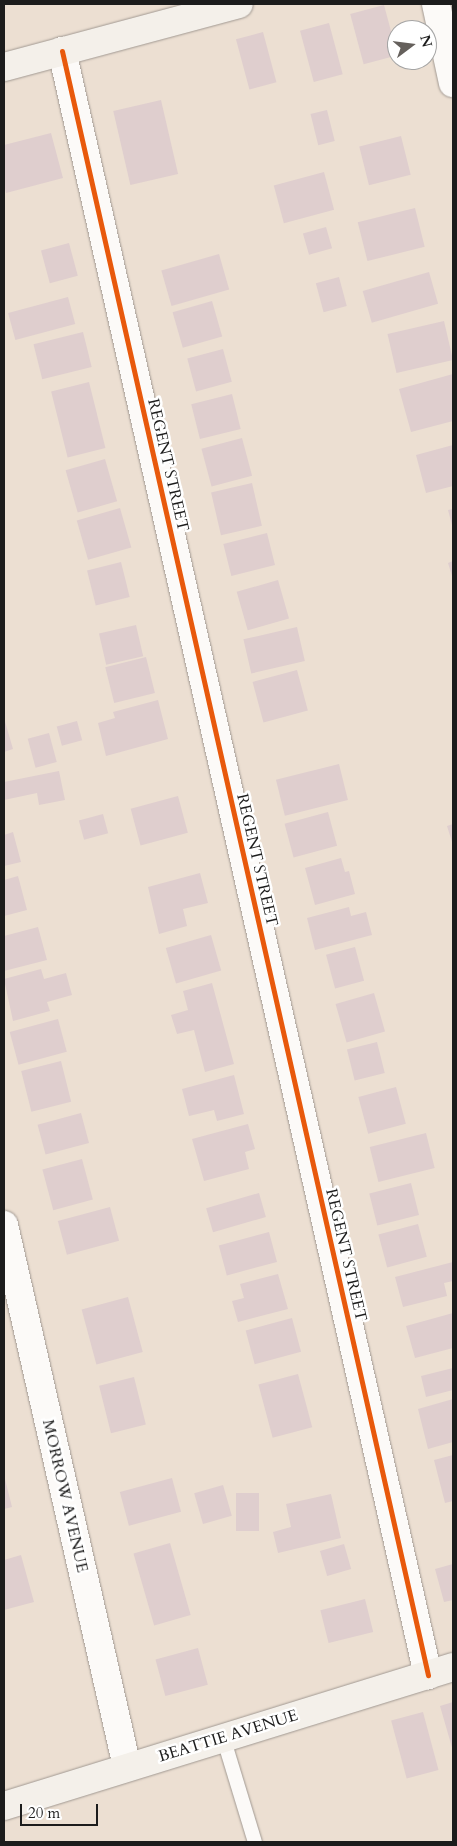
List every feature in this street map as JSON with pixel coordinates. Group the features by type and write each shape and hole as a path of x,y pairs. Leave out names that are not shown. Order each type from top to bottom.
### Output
{"street":[{"path":"4,67 239,4"},
{"path":"436,4 453,83"},
{"name":"REGENT STREET","path":"62,51 428,1675"},
{"name":"MORROW AVENUE","path":"4,1225 127,1767"},
{"name":"BEATTIE AVENUE","path":"4,1806 453,1667"}],"lane":[{"path":"223,1737 255,1842"}],"building":[{"path":"384,5 388,20 387,58 364,64 350,14"},
{"path":"329,23 343,74 314,82 300,31"},
{"path":"263,32 276,82 249,89 236,39"},
{"path":"161,100 178,174 130,185 113,111"},
{"path":"327,110 335,141 318,145 311,114"},
{"path":"51,133 63,178 6,193 4,184 4,145"},
{"path":"401,136 411,175 369,185 359,146"},
{"path":"324,172 334,210 284,223 274,185"},
{"path":"415,208 425,247 367,261 358,222"},
{"path":"326,227 332,248 309,255 303,234"},
{"path":"69,243 78,276 50,283 41,251"},
{"path":"219,254 229,290 172,306 161,271"},
{"path":"429,272 438,304 372,323 363,291"},
{"path":"339,277 347,306 324,312 316,283"},
{"path":"68,297 75,324 15,340 8,313"},
{"path":"212,301 222,337 183,348 173,312"},
{"path":"444,321 453,360 396,373 387,334"},
{"path":"83,332 92,367 42,379 34,344"},
{"path":"223,349 232,382 196,391 187,359"},
{"path":"453,374 453,421 411,432 399,389"},
{"path":"89,382 105,448 68,457 51,391"},
{"path":"232,394 241,429 200,439 191,404"},
{"path":"242,438 252,476 212,487 201,449"},
{"path":"453,445 453,486 426,493 416,455"},
{"path":"105,459 117,501 78,513 66,470"},
{"path":"252,483 262,526 221,535 211,492"},
{"path":"120,508 131,547 88,560 77,520"},
{"path":"453,509 453,529 448,510"},
{"path":"267,533 275,565 231,576 223,544"},
{"path":"453,561 453,579 448,563"},
{"path":"121,562 130,597 96,605 87,570"},
{"path":"278,580 289,618 248,630 237,592"},
{"path":"136,625 143,656 106,665 99,634"},
{"path":"297,627 305,661 251,673 243,639"},
{"path":"146,657 155,693 114,703 105,667"},
{"path":"297,670 308,711 263,722 253,682"},
{"path":"158,700 168,739 106,756 98,723 115,718 113,712"},
{"path":"4,718 13,749 4,752"},
{"path":"77,721 82,740 62,746 57,726"},
{"path":"49,733 57,762 36,768 28,739"},
{"path":"339,764 348,800 285,816 276,780"},
{"path":"59,771 65,800 39,805 37,793 4,800 4,782"},
{"path":"178,796 188,833 141,845 131,809"},
{"path":"328,812 337,846 294,857 285,824"},
{"path":"103,814 108,833 84,840 79,820"},
{"path":"453,824 453,845 447,826"},
{"path":"13,832 21,862 4,866 4,835"},
{"path":"341,858 345,872 349,871 355,894 315,905 305,868"},
{"path":"200,873 208,903 183,909 187,926 159,934 148,887"},
{"path":"18,876 27,910 4,916 4,880"},
{"path":"349,907 351,916 366,912 372,935 315,950 307,918"},
{"path":"38,927 47,960 4,971 4,936"},
{"path":"211,935 221,971 176,984 166,948"},
{"path":"355,947 364,981 335,989 326,955"},
{"path":"41,969 44,979 66,973 72,995 47,1002 50,1011 13,1021 4,979"},
{"path":"212,983 234,1064 205,1072 194,1030 177,1034 171,1015 188,1010 183,991"},
{"path":"374,993 385,1031 347,1042 336,1004"},
{"path":"58,1019 67,1052 19,1065 10,1032"},
{"path":"377,1042 385,1073 355,1081 347,1049"},
{"path":"61,1061 71,1102 31,1112 21,1071"},
{"path":"234,1075 244,1114 217,1121 214,1110 189,1116 182,1089"},
{"path":"396,1087 406,1124 368,1134 358,1097"},
{"path":"81,1113 89,1143 46,1155 38,1125"},
{"path":"248,1124 255,1149 245,1152 249,1169 204,1181 192,1139"},
{"path":"426,1133 435,1168 378,1182 370,1147"},
{"path":"82,1159 93,1200 53,1210 42,1170"},
{"path":"411,1183 419,1215 377,1225 369,1193"},
{"path":"259,1193 266,1217 213,1232 206,1208"},
{"path":"110,1207 119,1241 67,1255 58,1221"},
{"path":"418,1224 427,1257 387,1267 378,1235"},
{"path":"269,1232 277,1262 227,1275 219,1245"},
{"path":"453,1262 453,1281 444,1283 447,1296 403,1307 395,1277"},
{"path":"278,1274 288,1309 238,1322 232,1301 244,1298 240,1284"},
{"path":"128,1297 143,1352 96,1364 82,1309"},
{"path":"453,1313 453,1348 415,1358 406,1326"},
{"path":"292,1318 301,1352 255,1364 246,1330"},
{"path":"453,1368 453,1390 426,1397 421,1376"},
{"path":"298,1374 312,1427 273,1438 258,1385"},
{"path":"134,1377 146,1425 111,1433 99,1386"},
{"path":"453,1399 453,1442 428,1449 418,1409"},
{"path":"453,1455 453,1501 445,1503 434,1460"},
{"path":"4,1475 12,1507 4,1509"},
{"path":"172,1478 181,1512 129,1526 120,1492"},
{"path":"223,1485 232,1516 203,1524 194,1493"},
{"path":"236,1493 259,1493 259,1531 236,1531"},
{"path":"331,1494 341,1538 278,1553 273,1532 291,1527 286,1504"},
{"path":"170,1543 191,1615 154,1626 133,1553"},
{"path":"344,1544 351,1569 327,1576 320,1551"},
{"path":"21,1555 34,1602 4,1610 4,1560"},
{"path":"453,1564 453,1600 444,1602 435,1569"},
{"path":"365,1599 373,1632 329,1643 320,1610"},
{"path":"198,1648 208,1685 165,1696 155,1659"},
{"path":"453,1702 453,1751 440,1706"},
{"path":"423,1712 439,1770 407,1778 391,1721"}],"cycle path":[{"path":"62,51 428,1675"}]}
